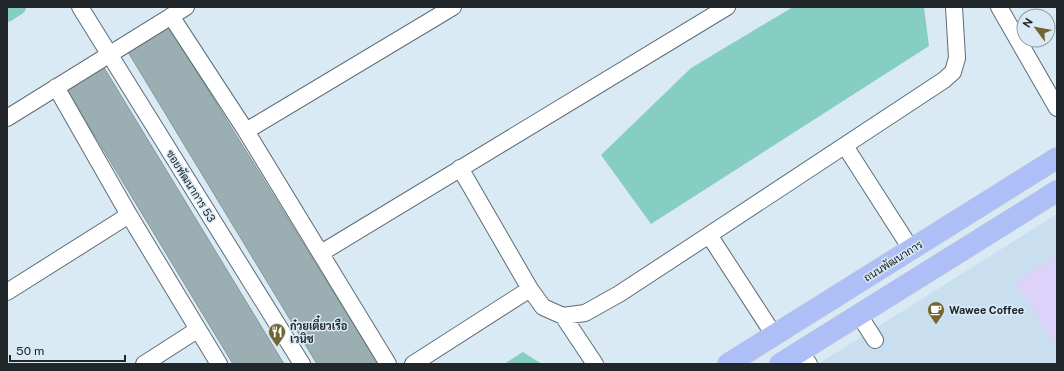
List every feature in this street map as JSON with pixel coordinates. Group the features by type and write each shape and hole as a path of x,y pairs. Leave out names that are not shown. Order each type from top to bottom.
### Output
{"main road":[{"name":"ถนนพัฒนาการ","path":"728,364 1057,158"},
{"path":"780,364 805,358 859,315 1057,191"},
{"path":"845,291 859,315"}],"street":[{"name":"ซอยพัฒนาการ 53","path":"80,7 302,364"},
{"path":"7,118 186,7"},
{"path":"246,131 453,7"},
{"path":"321,253 727,7"},
{"path":"563,316 585,313 619,294 944,80 953,72 957,58 954,7"},
{"path":"999,7 1057,108"},
{"path":"171,16 246,131 388,364"},
{"path":"56,87 128,215 219,364"},
{"path":"845,146 912,249"},
{"path":"460,168 530,289 544,307 563,316 595,364"},
{"path":"7,292 128,215"},
{"path":"709,235 774,335"},
{"path":"413,364 530,289"},
{"path":"859,315 875,340"},
{"path":"144,364 197,330"}],"shaded area":[{"path":"793,7 924,7 929,46 651,224 601,155 691,68"},
{"path":"1057,214 1057,364 818,364"},
{"path":"1057,255 1057,346 1015,282"},
{"path":"523,352 542,364 504,364"}],"building":[{"path":"169,27 378,364 317,364 128,52"},
{"path":"103,66 284,364 233,364 66,88"}],"waterway":[{"path":"7,14 18,7"}],"place":[{"name":"Wawee Coffee","path":"936,325"},
{"name":"ก๋วยเตี๋ยวเรือ เวนิช","path":"277,347"}]}
